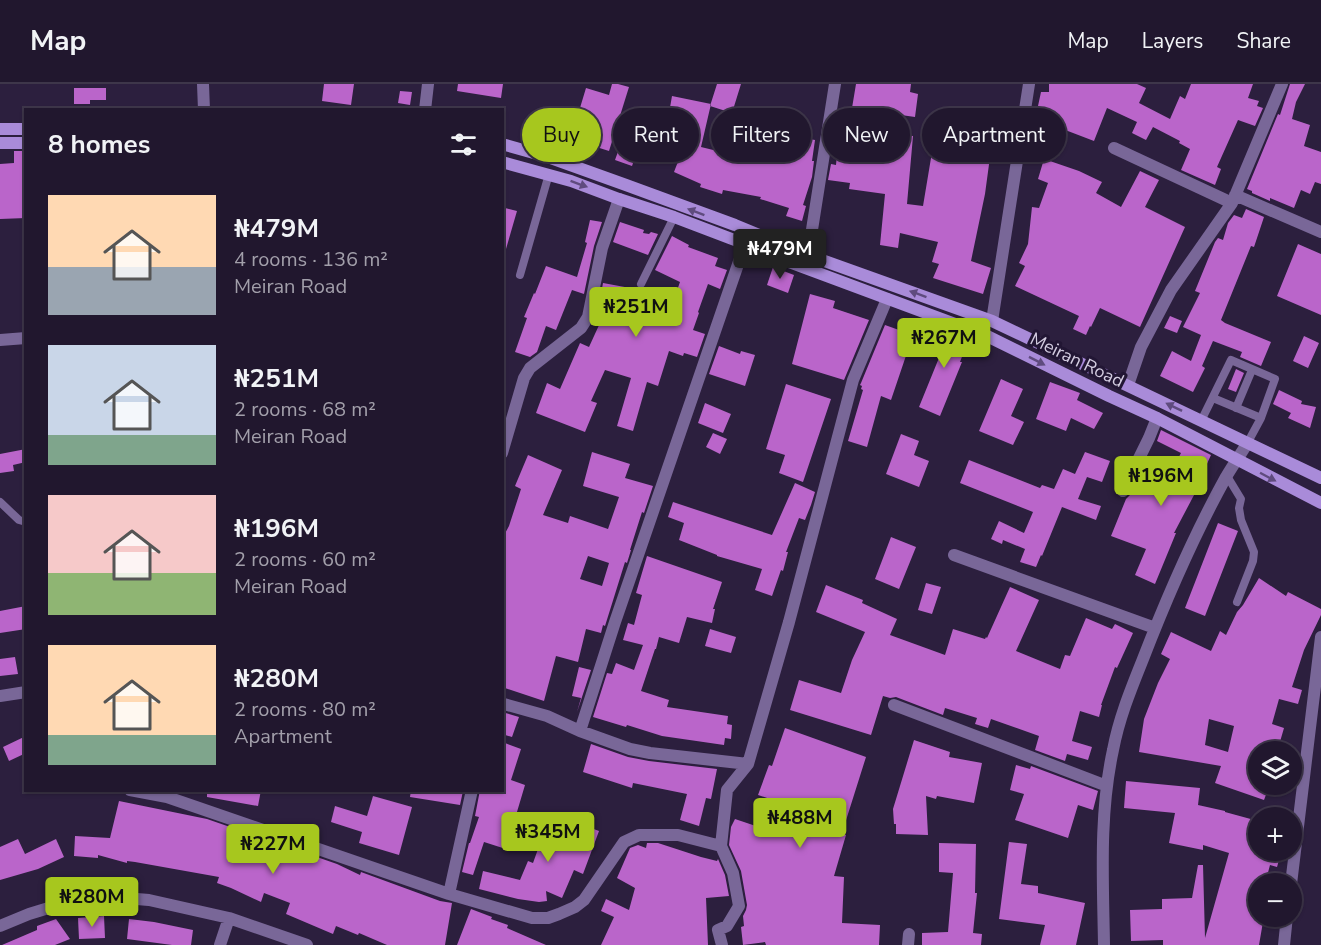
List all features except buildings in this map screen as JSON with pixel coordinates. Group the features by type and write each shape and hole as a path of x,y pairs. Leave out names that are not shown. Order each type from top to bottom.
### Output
{"main road":[{"path":"0,129 24,129"},
{"path":"0,143 24,143"},
{"name":"Meiran Road","path":"504,145 548,157 626,185 808,255 993,321 1321,478"},
{"name":"Meiran Road","path":"504,163 571,181 674,217 985,334 1157,418 1321,503"}],"street":[{"path":"203,84 204,108"},
{"path":"425,108 428,84"},
{"path":"808,255 835,84"},
{"path":"993,321 1029,84"},
{"path":"1128,385 1141,346 1171,290 1233,199 1282,84"},
{"path":"1114,148 1233,199 1321,232"},
{"path":"504,446 524,378 530,368 581,328 588,317 602,248 619,199"},
{"path":"580,731 618,611 745,244"},
{"path":"722,945 718,930 727,927 739,906 733,873 721,846 727,790 748,764 854,380 887,298"},
{"path":"0,340 24,338"},
{"path":"1123,491 1157,418"},
{"path":"1104,945 1104,818 1107,786 1118,727 1155,628 1186,556 1227,476 1248,442"},
{"path":"954,555 1155,628"},
{"path":"1292,873 1321,637"},
{"path":"0,696 24,692"},
{"path":"504,705 547,716 580,731 650,753 748,764"},
{"path":"894,705 1107,786"},
{"path":"141,792 167,797 449,894 532,918 548,918 575,907 584,900 624,842 631,838 639,835 678,835 721,846"},
{"path":"449,894 472,792"},
{"path":"0,926 29,914 78,899 112,897 149,900 229,918 307,945"},
{"path":"220,945 229,918"},
{"path":"1284,945 1286,927"}],"lane":[{"path":"520,276 549,174"},
{"path":"641,284 674,217"},
{"path":"1202,421 1231,360 1275,380 1261,418 1248,442"},
{"path":"1236,408 1252,370"},
{"path":"1213,398 1261,418"},
{"path":"1227,476 1241,499 1240,520 1254,552 1253,561 1237,602"},
{"path":"0,501 19,520 24,521"}]}
